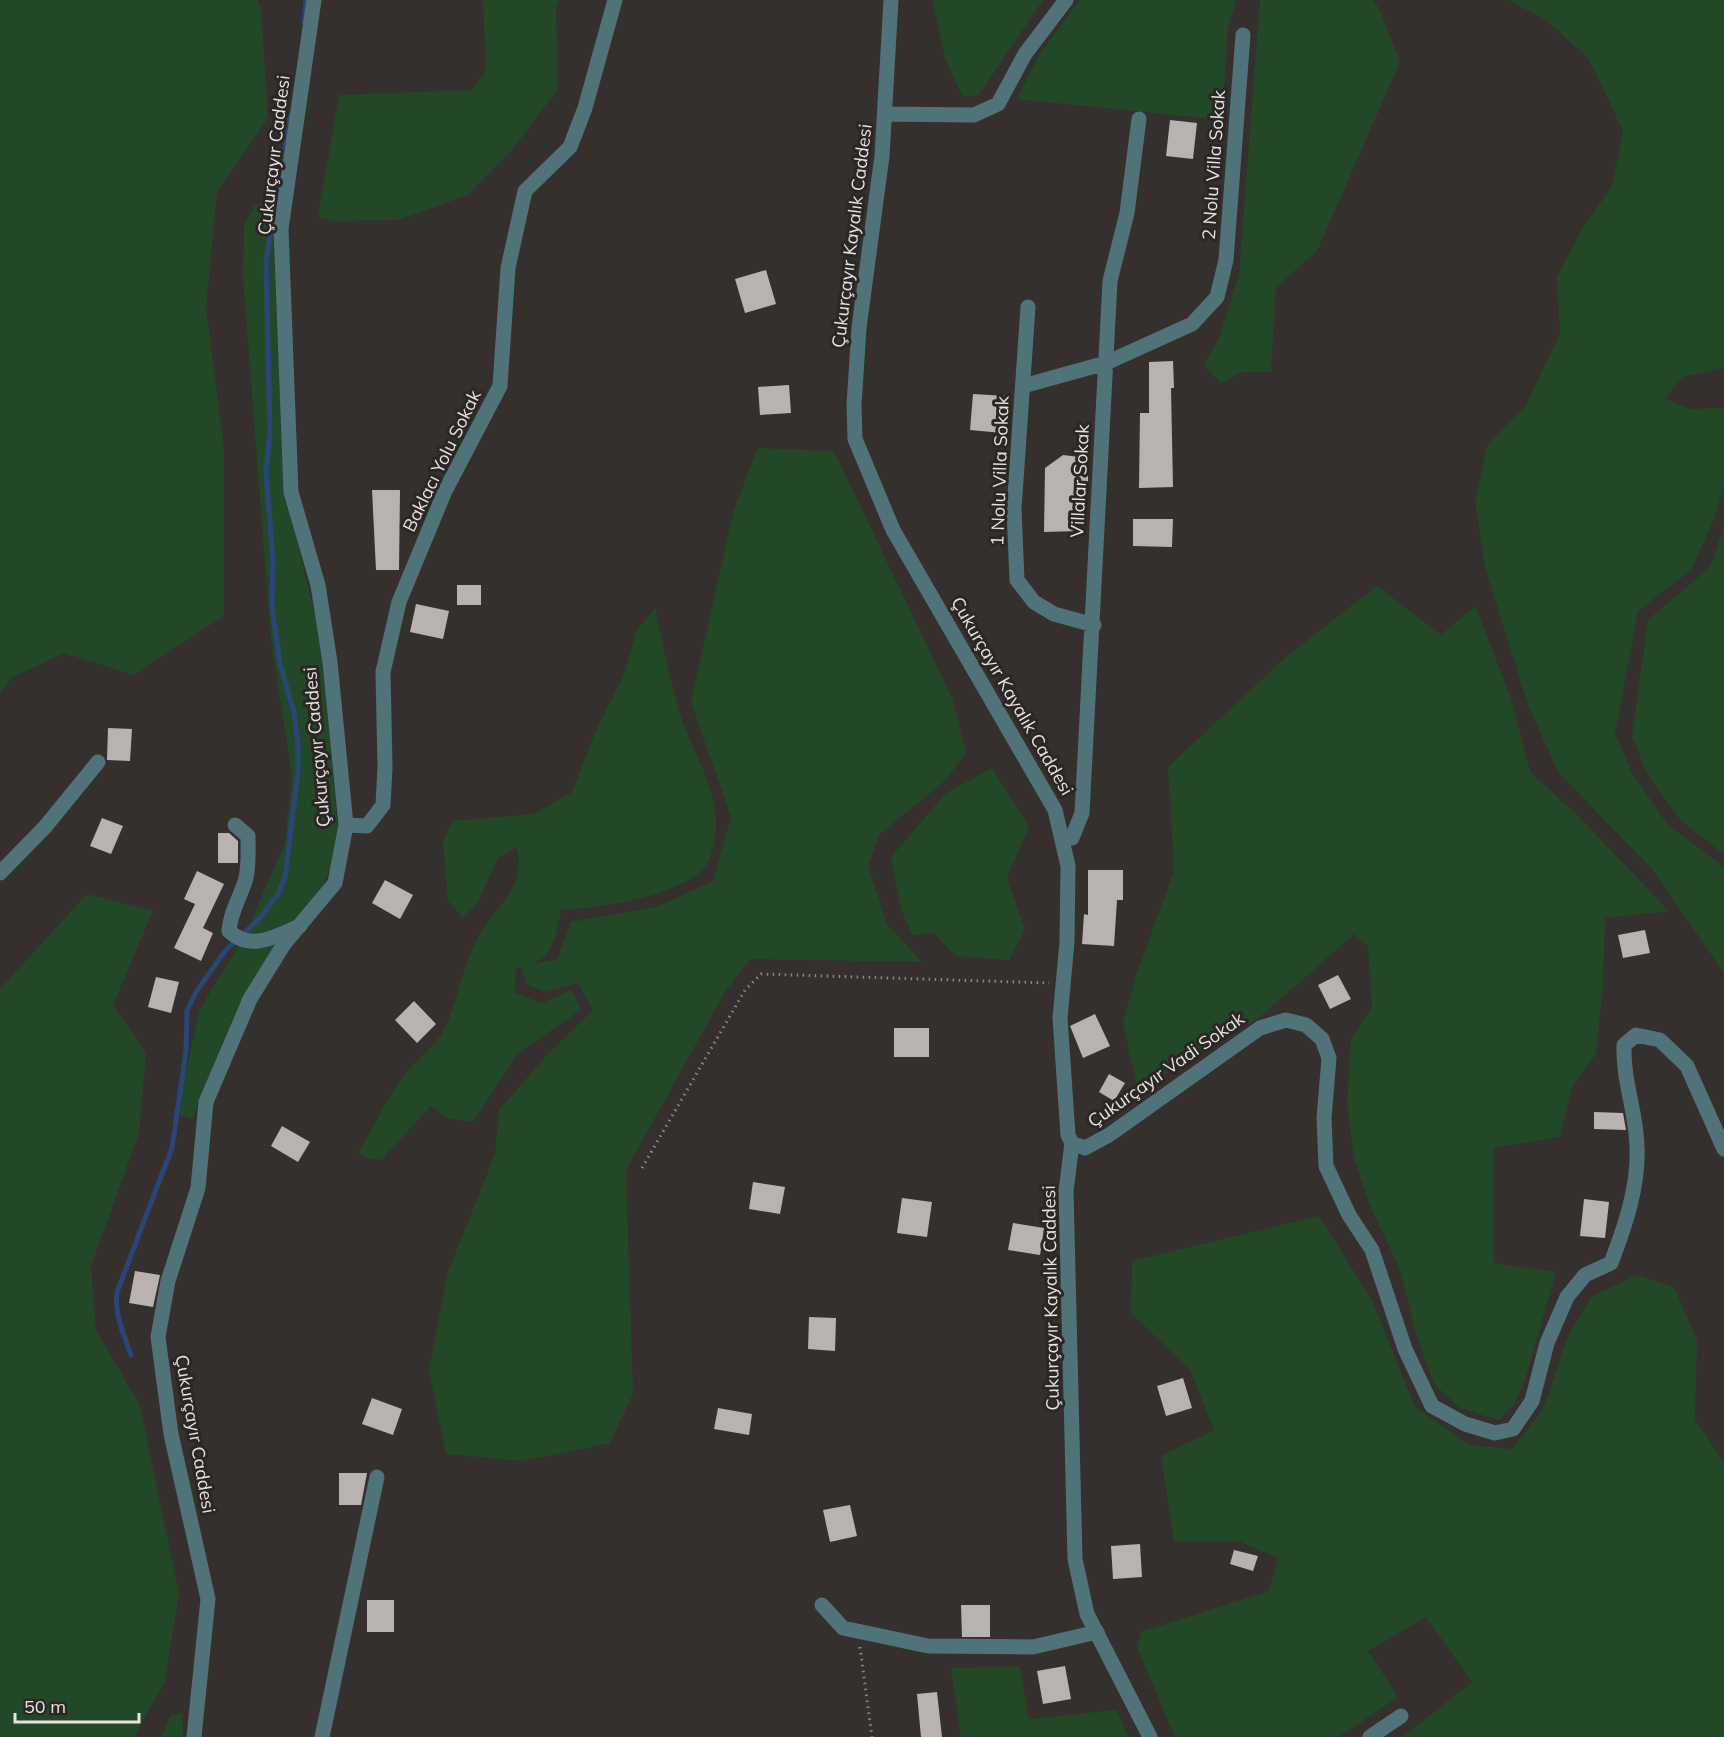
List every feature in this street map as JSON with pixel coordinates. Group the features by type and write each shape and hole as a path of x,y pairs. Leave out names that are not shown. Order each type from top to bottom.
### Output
{"street":[{"name":"Çukurçayır Caddesi","path":"194,1737 208,1599 171,1434 158,1337 168,1281 198,1188 206,1102 250,999 284,944 335,883 346,825 330,662 318,585 291,492 282,229 314,0"},
{"name":"Baklacı Yolu Sokak","path":"346,825 368,826 383,805 383,672 399,602 445,491 500,386 508,268 525,191 570,147 585,108 615,0"},
{"name":"Çukurçayır Kayalık Caddesi","path":"891,0 882,156 859,328 854,405 855,439 892,530 1055,810 1063,837 1068,866 1060,1018 1068,1135 1072,1143 1066,1191 1075,1559 1087,1614 1150,1737"},
{"path":"885,114 974,116 998,104 1025,54 1066,0"},
{"name":"2 Nolu Villa Sokak","path":"1106,363 1192,324 1217,297 1226,260 1243,35"},
{"name":"Villalar Sokak","path":"1063,837 1072,838 1082,813 1094,625 1110,281 1126,213 1139,119"},
{"name":"1 Nolu Villa Sokak","path":"1028,307 1014,509 1017,580 1034,602 1054,614 1094,625"},
{"path":"1023,386 1106,363"},
{"path":"0,873 45,827 98,762"},
{"path":"235,825 248,836 248,860 241,893 231,910 229,932 236,938 251,943 269,939 300,926"},
{"name":"Çukurçayır Vadi Sokak","path":"1072,1143 1085,1148 1109,1135 1260,1028 1286,1020 1306,1025 1322,1039 1329,1058 1324,1118 1326,1166 1349,1215 1372,1250 1405,1349 1432,1406 1465,1424 1495,1433 1513,1429 1532,1401 1547,1343 1568,1297 1586,1275 1611,1263 1628,1219 1638,1148 1623,1071 1624,1045 1636,1035 1660,1040 1687,1066 1724,1149"},
{"path":"322,1737 377,1478"},
{"path":"822,1605 843,1628 928,1646 1033,1647 1097,1632"},
{"path":"1370,1737 1401,1716"}],"path":[{"path":"642,1168 746,990 762,974 1063,983"},
{"path":"861,1632 860,1660 872,1737"}],"green space":[{"path":"0,0 257,0 261,8 268,118 217,192 206,308 224,448 224,616 133,675 64,653 11,678 0,694"},
{"path":"483,0 559,0 556,7 558,89 513,149 468,195 398,220 334,221 318,217 339,95 472,90 486,71"},
{"path":"933,0 1043,0 979,95 963,97 945,59"},
{"path":"1080,0 1236,0 1228,29 1222,120 1017,99 1039,55"},
{"path":"1260,0 1372,0 1379,8 1400,62 1317,251 1276,287 1271,372 1241,372 1221,383 1204,365 1219,338 1239,274"},
{"path":"1508,0 1724,0 1724,368 1683,377 1665,398 1688,409 1724,408 1724,486 1713,521 1691,570 1638,611 1615,733 1632,773 1667,824 1724,867 1724,973 1652,869 1558,772 1528,705 1485,567 1475,502 1487,446 1526,405 1560,334 1557,277 1582,229 1612,186 1623,131 1589,59 1545,19"},
{"path":"279,203 274,250 283,482 321,641 338,830 332,865 321,889 265,961 232,1020 192,1119 177,1113 200,1009 245,935 285,843 292,776 271,639 243,277 244,224 255,205"},
{"path":"758,448 834,451 952,698 966,752 947,779 879,835 868,866 887,924 922,962 750,959 725,992 626,1170 633,1394 610,1443 524,1461 446,1454 429,1370 448,1272 495,1154 499,1110 547,1055 593,1010 578,983 545,992 526,984 522,967 516,969 515,993 542,1003 572,990 581,1010 518,1053 473,1122 447,1118 431,1106 381,1160 368,1159 358,1152 400,1081 442,1033 476,942 510,893 518,873 517,847 498,858 478,902 463,918 448,901 443,843 452,821 534,814 572,792 597,728 623,677 637,630 655,608 683,723 712,794 716,826 711,855 699,873 664,891 618,903 561,910 550,949 540,960 532,964 557,960 571,922 657,907 713,881 731,817 691,702 734,509"},
{"path":"1724,526 1724,854 1681,821 1646,772 1632,736 1648,620 1711,566"},
{"path":"1377,586 1441,635 1475,606 1511,698 1530,772 1578,816 1669,911 1605,918 1603,985 1596,1054 1572,1087 1560,1137 1493,1148 1494,1263 1556,1272 1525,1380 1515,1403 1498,1420 1459,1407 1434,1384 1416,1334 1400,1269 1372,1211 1354,1158 1347,1104 1351,1039 1372,1007 1368,946 1354,934 1260,1017 1138,1090 1123,1023 1136,976 1174,871 1168,767 1287,656"},
{"path":"992,768 1029,827 1007,877 1025,930 1009,960 956,956 934,933 912,935 901,909 891,857 946,793"},
{"path":"87,894 153,911 113,1005 146,1053 139,1133 91,1266 96,1331 140,1405 179,1594 165,1681 134,1737 0,1737 0,989"},
{"path":"1319,1216 1372,1300 1415,1407 1470,1445 1512,1449 1544,1408 1567,1338 1591,1297 1637,1275 1674,1287 1697,1340 1695,1419 1724,1463 1724,1737 1403,1737 1472,1682 1426,1617 1368,1651 1398,1697 1339,1737 1175,1737 1137,1647 1141,1632 1269,1591 1278,1558 1238,1541 1174,1542 1161,1456 1214,1430 1190,1370 1131,1313 1132,1261"},
{"path":"1020,1666 1029,1719 1117,1710 1128,1737 961,1737 951,1668"},
{"path":"182,1713 183,1737 161,1737 171,1715"}],"building":[{"path":"1170,120 1197,123 1193,159 1166,156"},
{"path":"766,270 776,304 745,313 735,279"},
{"path":"1173,361 1174,388 1171,388 1173,487 1139,488 1140,413 1149,413 1149,362"},
{"path":"789,385 791,413 760,415 758,387"},
{"path":"973,394 1006,396 1003,433 970,430"},
{"path":"1063,455 1088,458 1088,485 1077,485 1078,531 1044,532 1045,468"},
{"path":"372,490 400,490 399,570 376,570"},
{"path":"1133,519 1173,519 1172,547 1133,546"},
{"path":"457,585 481,585 481,605 457,605"},
{"path":"416,604 449,611 443,639 410,632"},
{"path":"108,728 132,729 130,761 107,760"},
{"path":"102,818 123,826 111,854 90,846"},
{"path":"218,833 229,833 238,841 238,863 218,863"},
{"path":"1088,870 1123,870 1123,900 1117,900 1114,946 1082,944 1084,914 1088,915"},
{"path":"197,871 224,884 203,928 213,933 201,961 174,948 195,904 184,899"},
{"path":"385,880 413,895 400,919 372,903"},
{"path":"1645,930 1650,953 1623,958 1618,935"},
{"path":"1338,975 1351,999 1330,1009 1318,985"},
{"path":"156,977 179,982 171,1013 148,1007"},
{"path":"414,1001 436,1024 417,1043 395,1020"},
{"path":"1095,1014 1110,1046 1083,1058 1070,1026"},
{"path":"894,1028 929,1028 929,1057 894,1057"},
{"path":"1109,1074 1125,1083 1114,1101 1099,1092"},
{"path":"1594,1112 1623,1113 1626,1130 1594,1129"},
{"path":"282,1126 310,1142 298,1162 271,1146"},
{"path":"753,1182 785,1187 780,1214 749,1209"},
{"path":"902,1198 932,1202 927,1237 897,1233"},
{"path":"1584,1199 1609,1202 1605,1238 1580,1236"},
{"path":"1013,1223 1044,1228 1040,1255 1008,1250"},
{"path":"135,1271 160,1275 153,1307 129,1303"},
{"path":"809,1317 836,1318 835,1351 808,1349"},
{"path":"1183,1378 1192,1408 1166,1416 1157,1386"},
{"path":"372,1398 402,1409 393,1435 362,1424"},
{"path":"718,1408 752,1414 749,1435 714,1429"},
{"path":"339,1473 367,1473 361,1505 339,1505"},
{"path":"850,1505 857,1536 830,1542 823,1510"},
{"path":"1140,1544 1142,1577 1113,1579 1111,1546"},
{"path":"1234,1550 1258,1556 1253,1571 1230,1564"},
{"path":"367,1600 394,1600 394,1632 367,1632"},
{"path":"961,1605 990,1605 990,1637 962,1637"},
{"path":"1065,1666 1071,1699 1043,1704 1037,1671"},
{"path":"937,1692 942,1737 921,1737 917,1694"}],"waterway":[{"path":"304,22 306,0"},
{"path":"131,1355 118,1317 117,1292 172,1148 186,1051 187,1011 196,992 225,951 259,919 278,894 285,877 298,772 298,745 294,712 280,664 272,606 273,559 266,473 270,431 266,261 290,117"}]}
